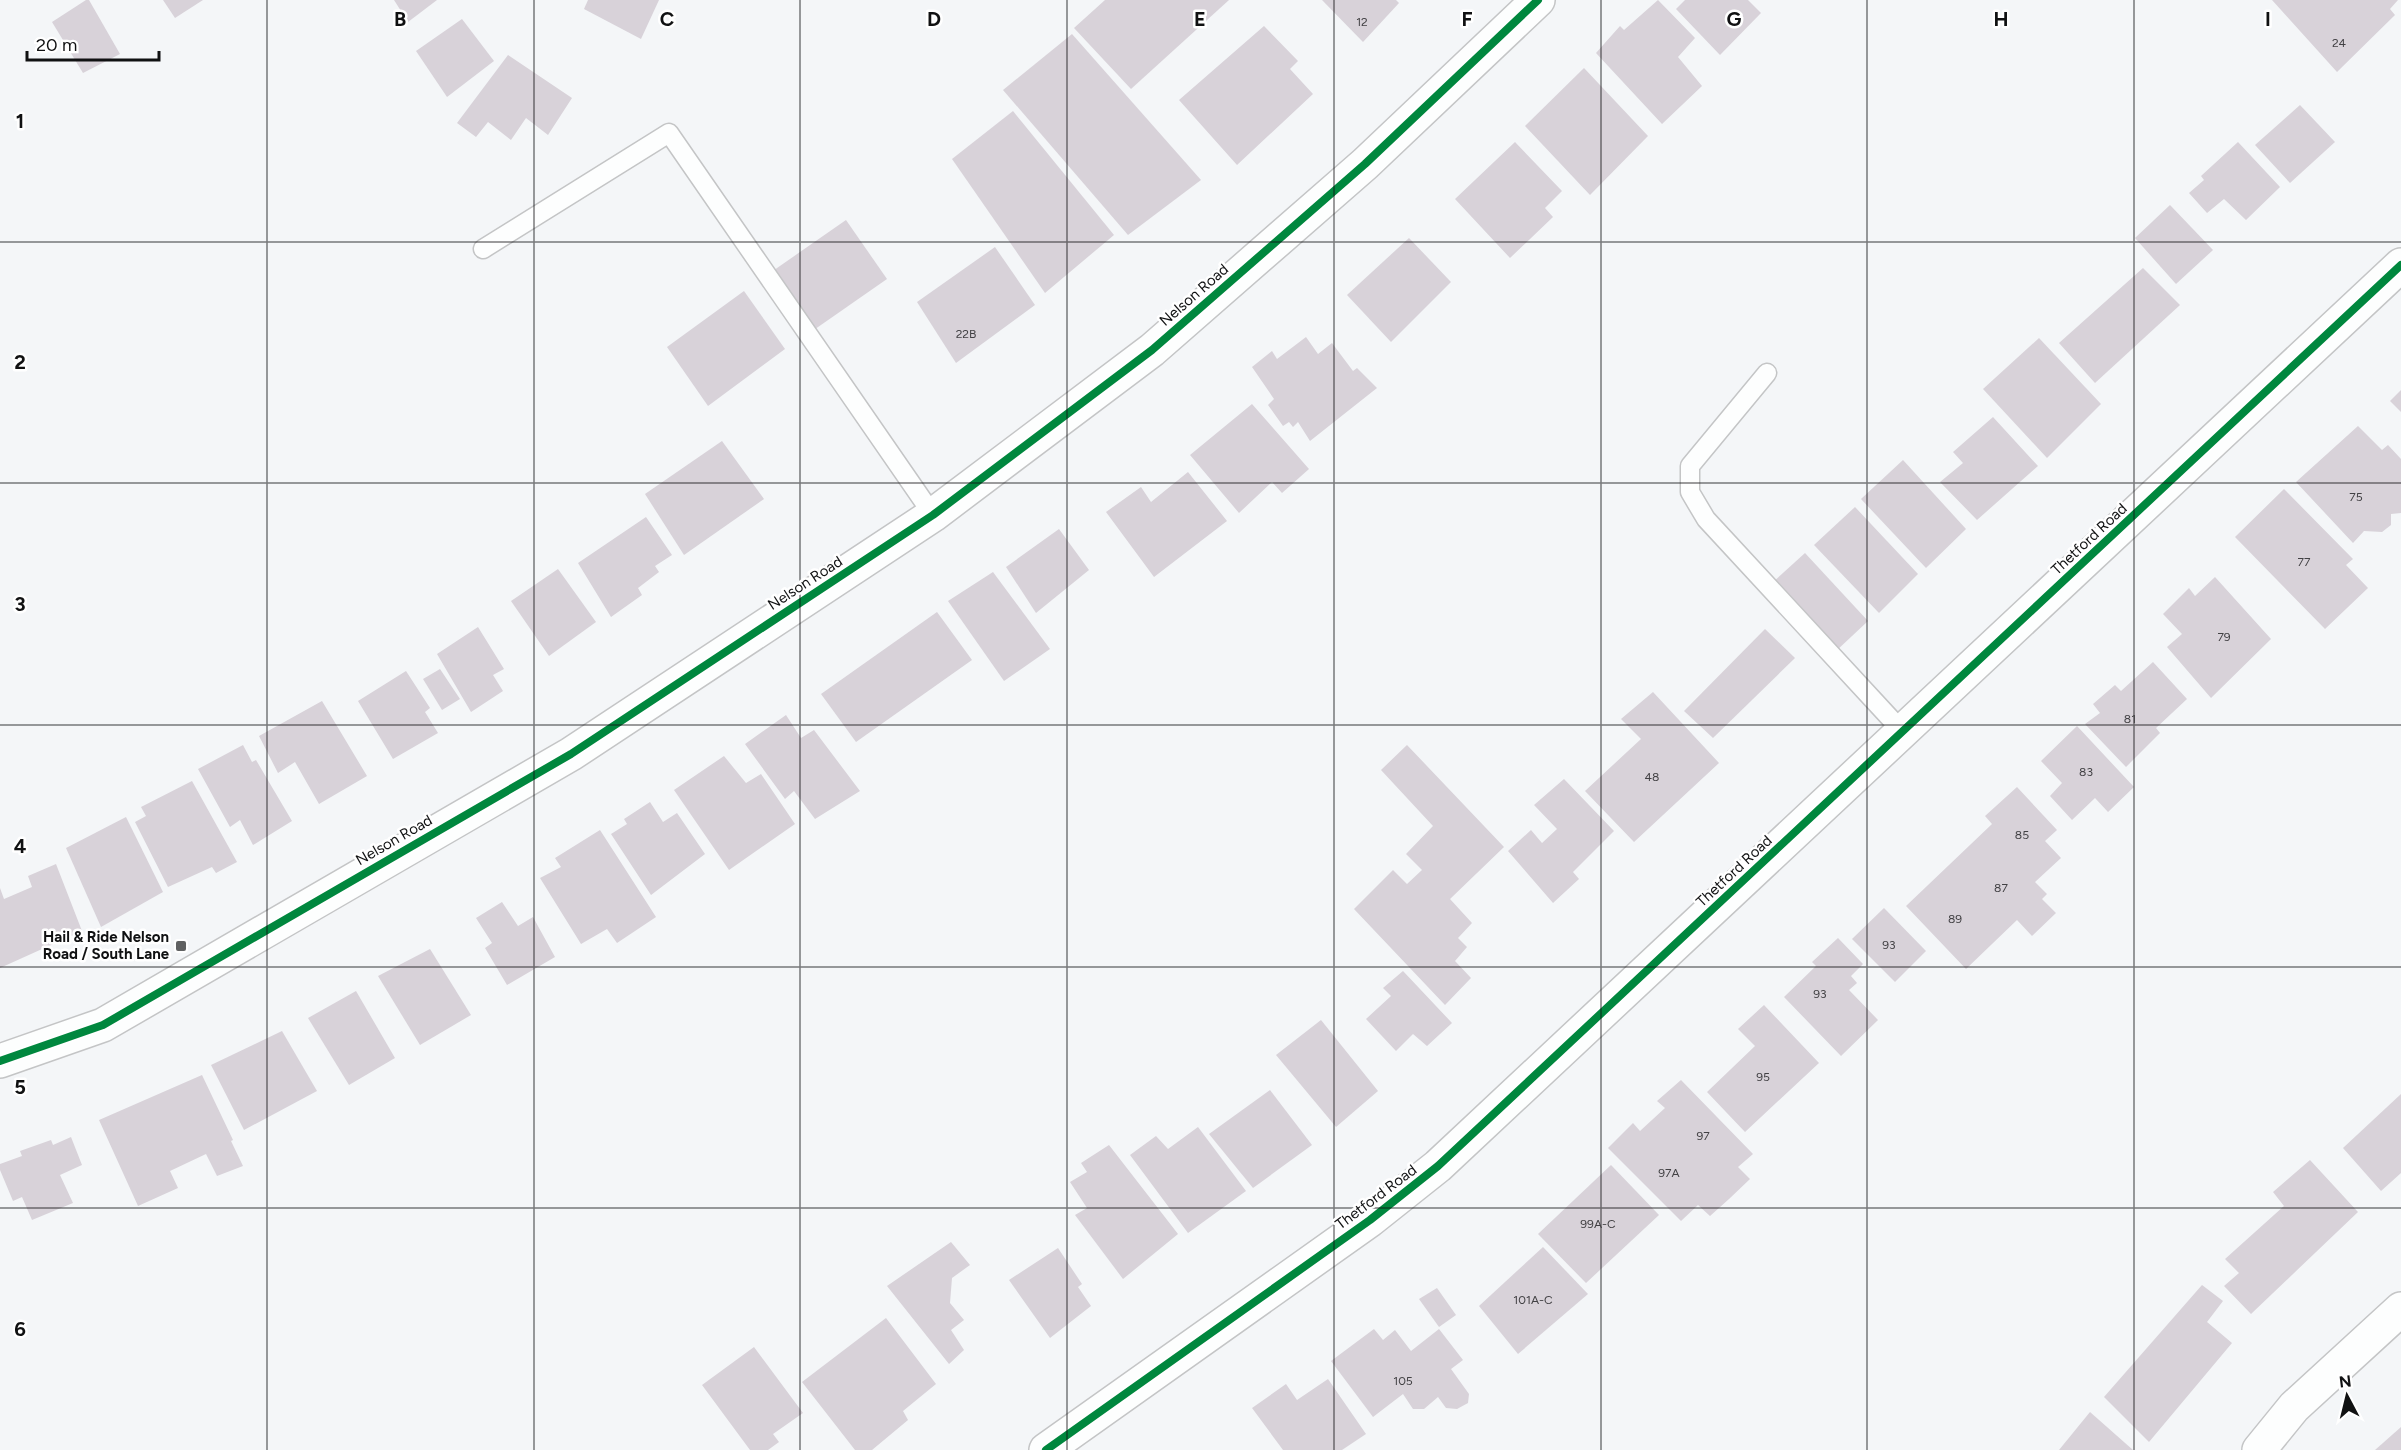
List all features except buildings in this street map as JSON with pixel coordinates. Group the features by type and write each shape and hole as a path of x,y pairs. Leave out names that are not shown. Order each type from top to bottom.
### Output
{"street":[{"name":"Nelson Road","path":"0,1060 103,1025 571,754 933,515 1152,350 1365,164 1538,0"},
{"name":"Thetford Road","path":"1046,1450 1370,1220 1438,1166 2401,265"},
{"path":"2259,1450 2294,1407 2401,1309"}],"lane":[{"path":"483,249 669,134 933,515"},
{"path":"1767,373 1690,466 1689,492 1706,519 1902,731"}],"cycle path":[{"path":"0,1061 103,1025 571,754 933,515 1152,350 1365,164 1538,0"},
{"path":"1046,1450 1370,1220 1438,1166 2401,265"}],"place":[{"name":"Hail & Ride Nelson Road / South Lane","path":"181,946"}]}
